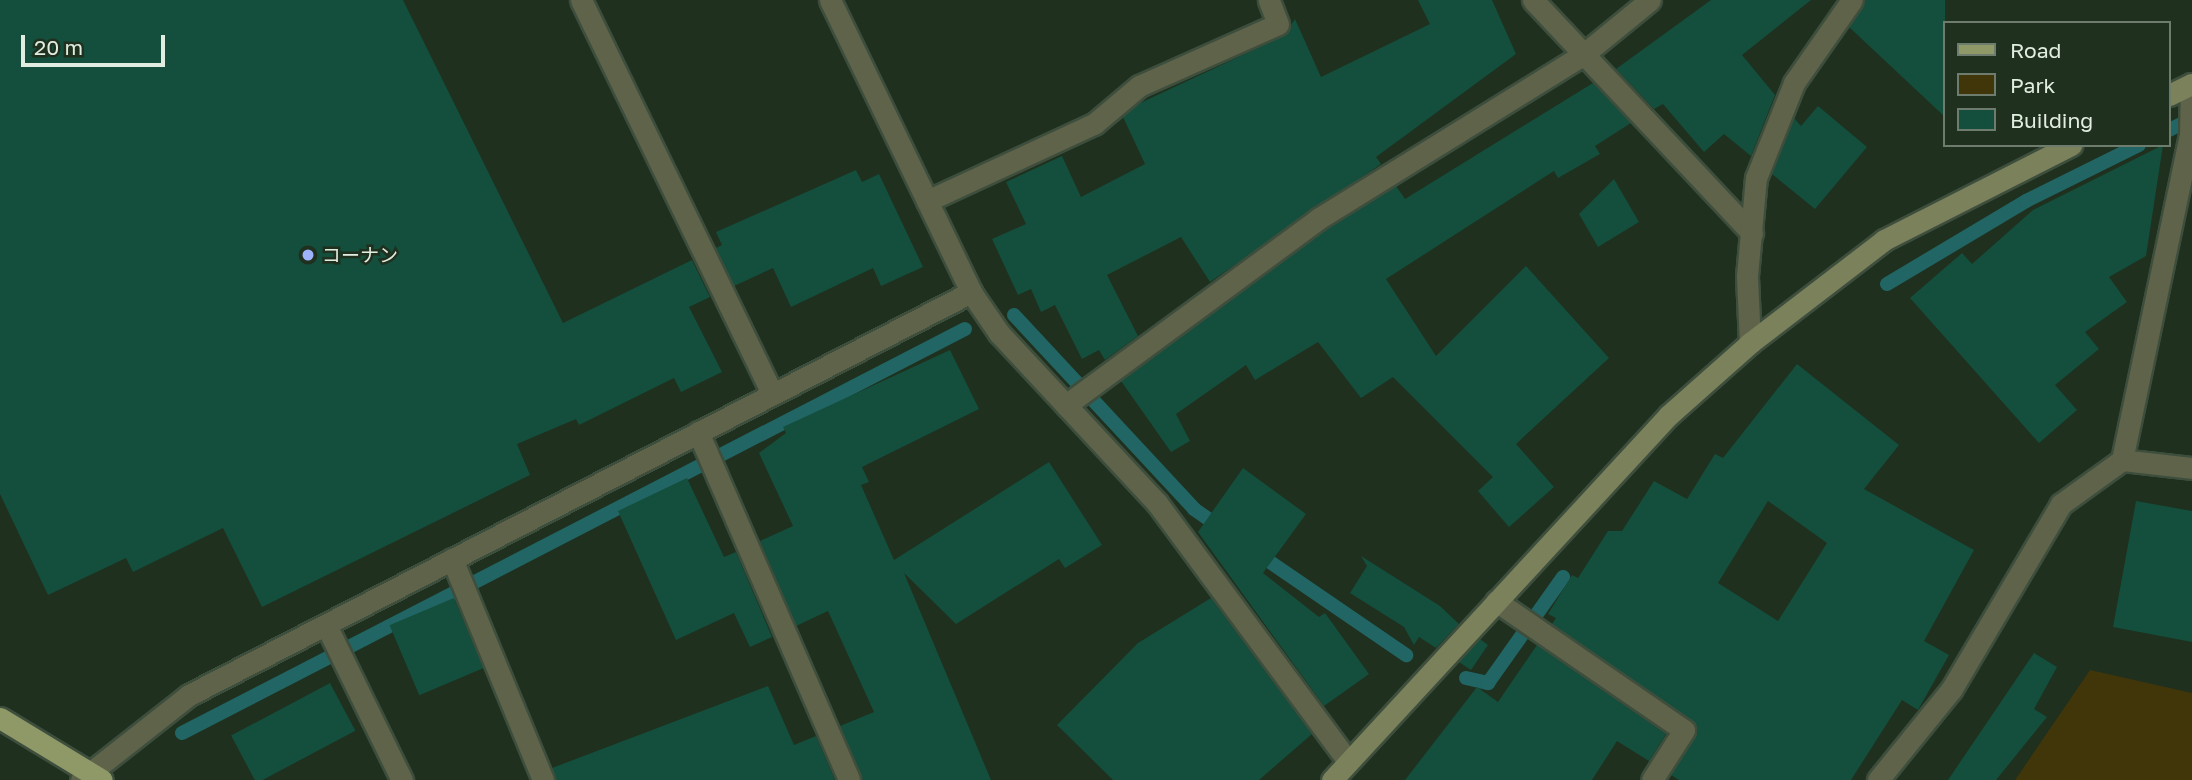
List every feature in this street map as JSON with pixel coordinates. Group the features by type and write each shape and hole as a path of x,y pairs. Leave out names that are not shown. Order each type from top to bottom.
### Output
{"main road":[{"path":"0,718 91,778"}],"street":[{"path":"581,0 772,394"},
{"path":"830,0 971,292 999,333 1079,396 1157,503 1339,774 1669,415 1750,343 1884,240 2067,147"},
{"path":"927,201 1094,124 1139,86 1278,24 1269,0"},
{"path":"1533,0 1752,233"},
{"path":"1079,396 1318,219 1584,54 1650,0"},
{"path":"1750,343 1756,178 1768,141 1794,83 1852,0"},
{"path":"2122,460 2190,135 2191,84 2171,94"},
{"path":"91,778 188,695 334,643 460,579 703,441 772,394 971,292"},
{"path":"703,441 849,780"},
{"path":"1878,780 1951,690 2061,504 2122,460 2192,468"},
{"path":"460,579 543,780"},
{"path":"1496,601 1684,730 1651,780"},
{"path":"334,643 402,780"}],"green space":[{"path":"2090,670 2192,693 2192,780 2015,780"}],"building":[{"name":"コーナン","path":"0,0 403,0 563,323 692,260 710,297 689,307 722,372 681,392 674,378 579,425 576,419 517,444 530,475 262,607 223,528 133,572 126,558 48,595 0,494"},
{"path":"1418,0 1492,0 1516,54 1376,157 1381,164 1210,282 1181,237 1107,275 1138,336 1105,360 1099,350 1082,359 1055,305 1041,312 1031,289 1018,295 992,239 1026,224 1006,182 1062,156 1081,197 1145,164 1123,117 1136,105 1283,36 1295,19 1321,77 1430,24"},
{"path":"1711,0 1811,0 1742,55 1775,95 1751,156 1724,134 1704,152 1663,104 1654,109 1616,69"},
{"path":"1865,0 1945,0 1944,116 1849,27"},
{"path":"1593,83 1631,123 1595,146 1600,154 1558,178 1554,171 1386,279 1436,356 1526,266 1609,358 1516,444 1554,487 1509,527 1478,491 1493,477 1393,377 1361,398 1318,342 1255,380 1246,365 1176,414 1190,441 1171,452 1121,381 1325,230 1396,186 1405,199"},
{"path":"1818,106 1867,147 1815,209 1772,174 1794,118 1801,126"},
{"path":"2163,147 2146,256 2109,277 2127,302 2085,332 2099,349 2055,385 2077,410 2039,443 1910,298 1962,253 1972,264 2033,210"},
{"path":"856,170 862,182 879,174 923,267 881,286 873,268 791,307 773,268 734,286 716,248 722,245 716,232"},
{"path":"1614,179 1639,222 1598,247 1579,214"},
{"path":"950,350 979,409 862,467 869,482 861,485 894,560 1049,462 1102,545 1065,568 1059,559 956,624 904,573 991,780 862,780 840,726 874,712 828,611 796,626 760,541 793,526 759,453 786,433 783,427"},
{"path":"1797,364 1899,445 1864,489 1974,550 1924,641 1949,655 1918,710 1902,700 1851,780 1679,780 1671,775 1695,736 1695,724 1552,624 1556,618 1548,614 1572,575 1578,578 1608,531 1622,531 1654,481 1687,499 1715,454 1723,458","holes":["1768,501 1827,543 1778,621 1718,583"]},
{"path":"1243,468 1306,514 1263,573 1319,617 1325,613 1369,674 1324,706 1198,532"},
{"path":"687,478 724,557 736,552 772,637 750,647 734,613 676,640 618,511"},
{"path":"2136,501 2192,511 2192,642 2113,627"},
{"path":"1361,556 1440,606 1459,624 1436,648 1419,637 1414,645 1404,627 1350,593 1367,566"},
{"path":"454,598 484,668 419,695 390,625"},
{"path":"1211,598 1312,734 1259,780 1113,780 1057,725 1138,643"},
{"path":"1480,639 1488,645 1471,670 1459,662"},
{"path":"1537,645 1666,734 1649,761 1617,741 1592,780 1405,780 1477,687 1498,702"},
{"path":"2034,653 2057,667 2034,709 2047,717 1996,780 1948,780"},
{"path":"330,683 355,731 263,780 255,780 231,736"},
{"path":"768,686 794,745 816,736 835,780 556,780 552,768"}],"waterway":[{"path":"2171,129 2192,119"},
{"path":"1887,284 2026,201 2135,147"},
{"path":"1014,315 1194,509 1223,529"},
{"path":"182,733 965,329"},
{"path":"1257,553 1406,655"},
{"path":"1466,678 1488,683 1563,577"}],"place":[{"name":"コーナン","path":"308,255"}]}
